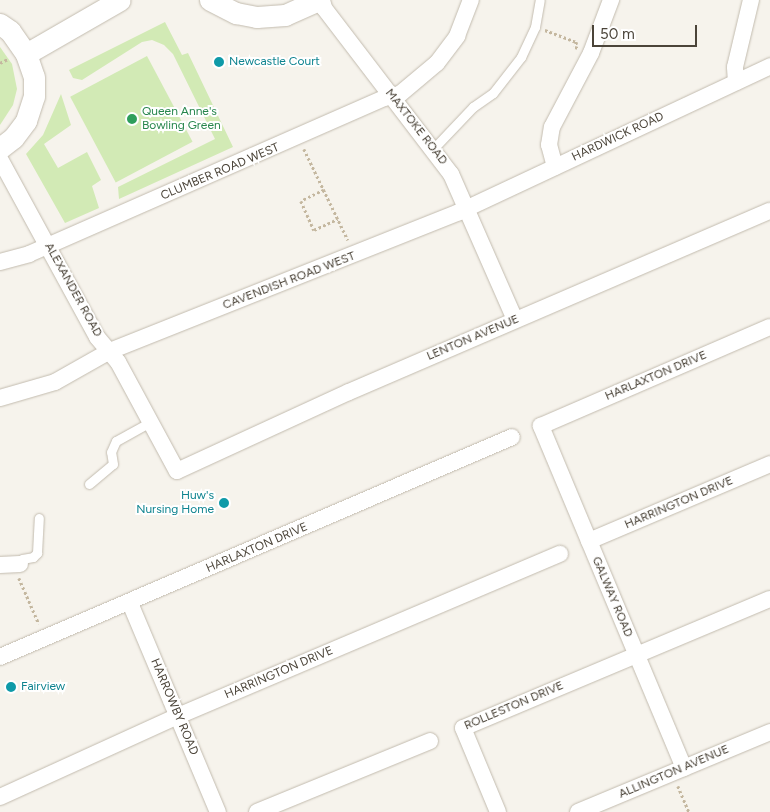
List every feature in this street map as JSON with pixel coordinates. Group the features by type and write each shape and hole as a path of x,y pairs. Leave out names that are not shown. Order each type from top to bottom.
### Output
{"street":[{"path":"26,54 120,0"},
{"path":"210,0 236,13 257,17 285,15 320,0"},
{"name":"MAXTOKE ROAD","path":"320,0 324,8 391,96 434,148 452,174 515,320"},
{"name":"CLUMBER ROAD WEST","path":"0,262 48,246 299,138 391,96 400,94 437,63 457,36 471,0"},
{"path":"555,167 549,145 552,127 592,53 611,0"},
{"path":"736,82 735,66 751,0"},
{"path":"0,24 10,31 26,54 34,76 34,96 26,121 13,138 0,148"},
{"name":"HARDWICK ROAD","path":"466,208 770,66"},
{"name":"ALEXANDER ROAD","path":"0,158 97,336 110,351 177,471"},
{"name":"CAVENDISH ROAD WEST","path":"0,398 55,382 110,351 354,256 466,208"},
{"name":"LENTON AVENUE","path":"177,471 515,320 770,211"},
{"name":"HARLAXTON DRIVE","path":"541,426 770,327"},
{"name":"GALWAY ROAD","path":"541,426 636,654 678,770"},
{"name":"HARLAXTON DRIVE","path":"0,657 130,603 512,437"},
{"name":"HARRINGTON DRIVE","path":"589,541 770,464"},
{"name":"HARRINGTON DRIVE","path":"0,797 178,716 560,554"},
{"name":"ROLLESTON DRIVE","path":"498,812 463,728 770,599"},
{"name":"HARROWBY ROAD","path":"130,603 218,812"},
{"name":"ALLINGTON AVENUE","path":"578,812 770,732"},
{"path":"257,812 430,741"}],"lane":[{"path":"434,148 508,76 521,57 534,26 540,0"},
{"path":"89,484 113,464 111,452 116,441 150,422"},
{"path":"11,565 22,559 33,557 37,553 39,518"}],"path":[{"path":"534,26 577,42 575,47 582,50"},
{"path":"299,138 343,231"},
{"path":"325,190 301,201 304,208 314,230 338,219"},
{"path":"11,565 45,639"},
{"path":"678,770 689,812"}],"green space":[{"path":"165,22 182,55 188,53 233,147 119,199 118,187 215,139 173,54 164,45 152,40 142,42 82,80 73,78 69,70"},
{"path":"0,47 12,64 17,89 13,105 0,125"},
{"name":"Queen Anne's Bowling Green","path":"147,56 193,142 116,182 70,97"},
{"path":"61,94 71,125 44,144 58,168 87,152 101,180 92,186 99,208 65,223 26,154 43,135"}],"place":[{"name":"Newcastle Court","path":"219,62"},
{"name":"Queen Anne's Bowling Green","path":"132,119"},
{"name":"Huw's Nursing Home","path":"224,503"},
{"name":"Fairview","path":"11,687"}]}
